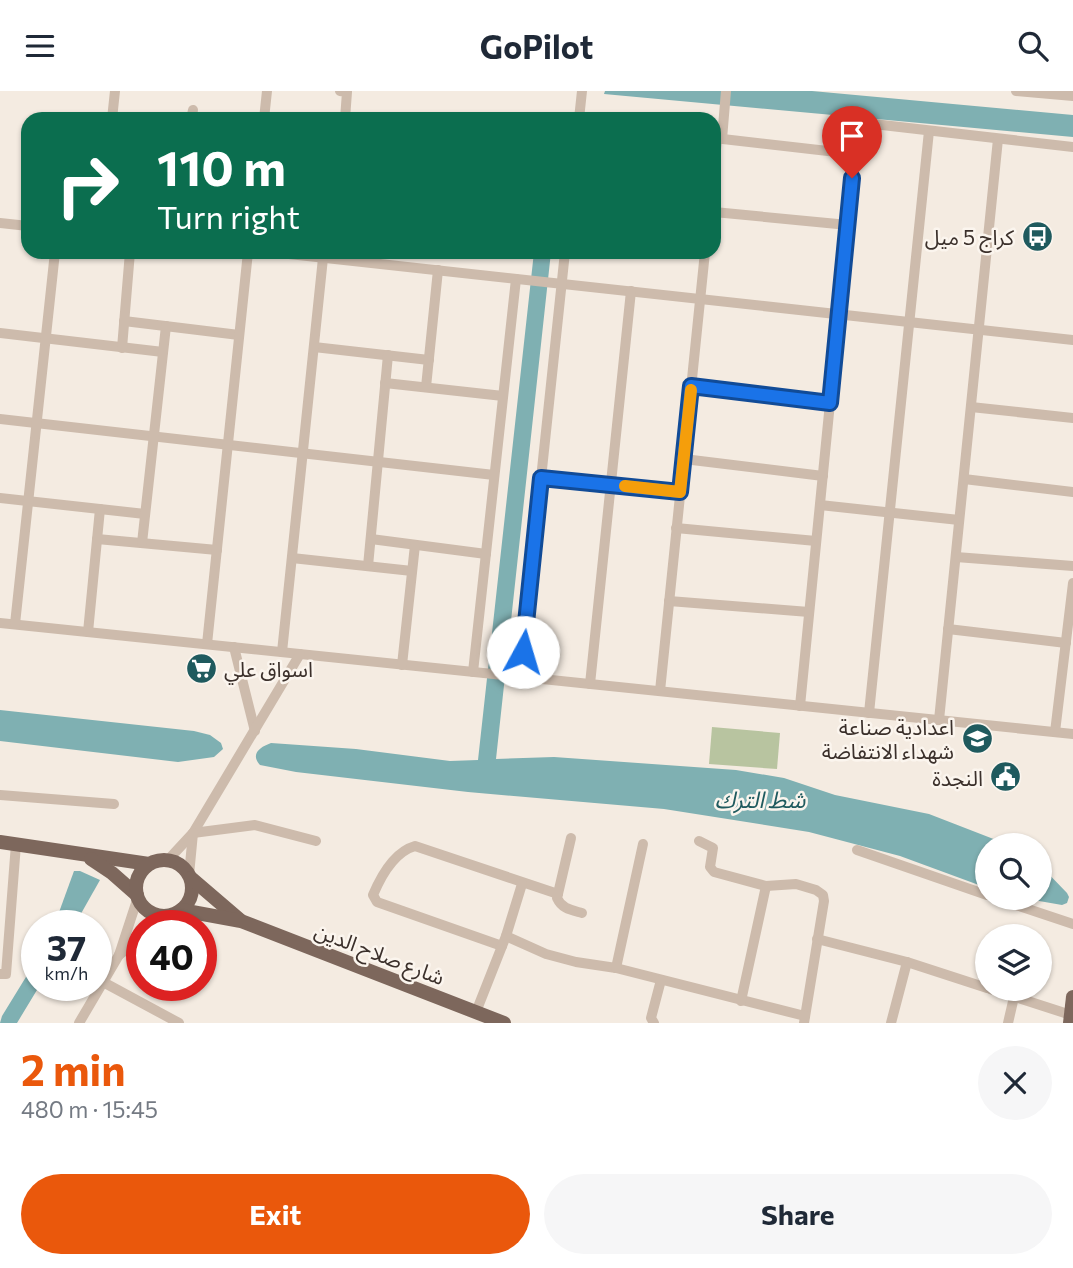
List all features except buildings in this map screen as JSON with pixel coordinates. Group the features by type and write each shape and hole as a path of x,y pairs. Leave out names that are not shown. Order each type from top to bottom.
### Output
{"main road":[{"path":"0,842 77,852 124,862 149,864 168,860 177,863 190,876 191,896 178,910"},
{"path":"77,852 101,865 138,896 148,910"},
{"path":"138,896 138,879 149,864"},
{"name":"شارع صلاح الدين","path":"190,876 241,921"},
{"name":"شارع صلاح الدين","path":"217,918 241,921 504,1023"},
{"path":"1071,1019 1073,997"}],"street":[{"path":"113,112 115,91"},
{"path":"265,112 267,91"},
{"path":"340,91 347,92 346,112"},
{"path":"580,112 582,91"},
{"path":"721,121 726,91"},
{"path":"1016,91 1073,96"},
{"path":"800,706 857,130 865,123 1073,147"},
{"path":"869,713 929,131"},
{"path":"721,139 855,154"},
{"path":"939,720 998,139"},
{"path":"721,213 848,225"},
{"path":"0,223 21,225"},
{"path":"15,624 54,259"},
{"path":"122,348 129,259"},
{"path":"207,644 247,259"},
{"path":"282,652 323,259"},
{"path":"358,259 516,279 1073,339"},
{"path":"520,677 564,259"},
{"path":"660,691 704,259"},
{"path":"426,387 438,270"},
{"path":"472,672 516,279"},
{"path":"590,684 631,291"},
{"path":"124,321 239,335"},
{"path":"142,543 166,326"},
{"path":"0,333 163,352"},
{"path":"314,347 429,360"},
{"path":"368,566 388,355"},
{"path":"385,383 503,395"},
{"path":"691,386 830,403"},
{"path":"971,407 1073,418"},
{"path":"0,419 494,475"},
{"path":"684,459 823,475"},
{"path":"541,478 680,492"},
{"path":"964,479 1073,492"},
{"path":"0,498 145,514"},
{"path":"820,505 959,520"},
{"path":"88,632 100,509"},
{"path":"677,528 816,541"},
{"path":"97,538 216,550"},
{"path":"371,539 486,554"},
{"path":"402,664 415,545"},
{"path":"956,557 1073,566"},
{"path":"292,558 412,571"},
{"path":"1055,733 1073,583"},
{"path":"669,601 809,612"},
{"path":"0,623 1073,734"},
{"path":"948,629 1066,643"},
{"path":"234,647 255,731"},
{"path":"168,860 193,833 300,654"},
{"path":"0,795 114,804"},
{"path":"193,833 255,825 316,841"},
{"path":"190,876 193,833"},
{"path":"571,838 558,894 560,905 582,913"},
{"path":"558,894 415,846 405,851 382,873 373,895 377,902 546,954 616,968 804,1019 823,895 796,884 766,886 714,872 710,867 713,848 699,841"},
{"path":"0,974 6,974 6,896 16,844"},
{"path":"616,968 643,844"},
{"path":"857,850 975,891"},
{"path":"476,1012 504,941 522,884"},
{"path":"741,1001 766,886"},
{"path":"112,967 119,955 138,896"},
{"path":"1031,910 1073,924"},
{"path":"817,939 907,962 975,984"},
{"path":"119,955 126,950"},
{"path":"891,1023 907,962"},
{"path":"654,1023 651,1019 662,980"},
{"path":"112,987 178,1023"},
{"path":"79,1023 92,1001"},
{"path":"1008,1023 1013,1001"},
{"path":"1024,1001 1071,1019"}],"green space":[{"path":"712,727 780,733 777,769 709,764"}],"water":[{"path":"605,91 812,91 1073,115 1073,137 604,94"},
{"name":"شط الترك","path":"533,259 550,259 496,759 554,757 736,770 784,778 835,795 929,814 978,833 975,833 975,884 900,856 809,832 664,809 468,792 296,772 260,765 256,754 271,743 356,749 450,761 478,760"},
{"path":"0,710 194,731 210,735 221,743 223,749 214,757 178,762 0,741"},
{"path":"74,871 100,880 83,910 60,910"},
{"path":"1052,877 1069,897 1067,903 1052,903"},
{"path":"21,985 21,1001 30,1001 17,1023 0,1023"}],"slow traffic":[{"path":"625,486 680,492 691,390"}],"place":[{"name":"كراج 5 ميل","path":"1037,236"},
{"name":"اسواق علي","path":"201,668"},
{"name":"اعدادية صناعة شهداء الانتفاضة","path":"977,738"},
{"name":"النجدة","path":"1006,777"}],"route":[{"path":"523,652 541,478 680,492 691,386 830,403 852,178"}]}
